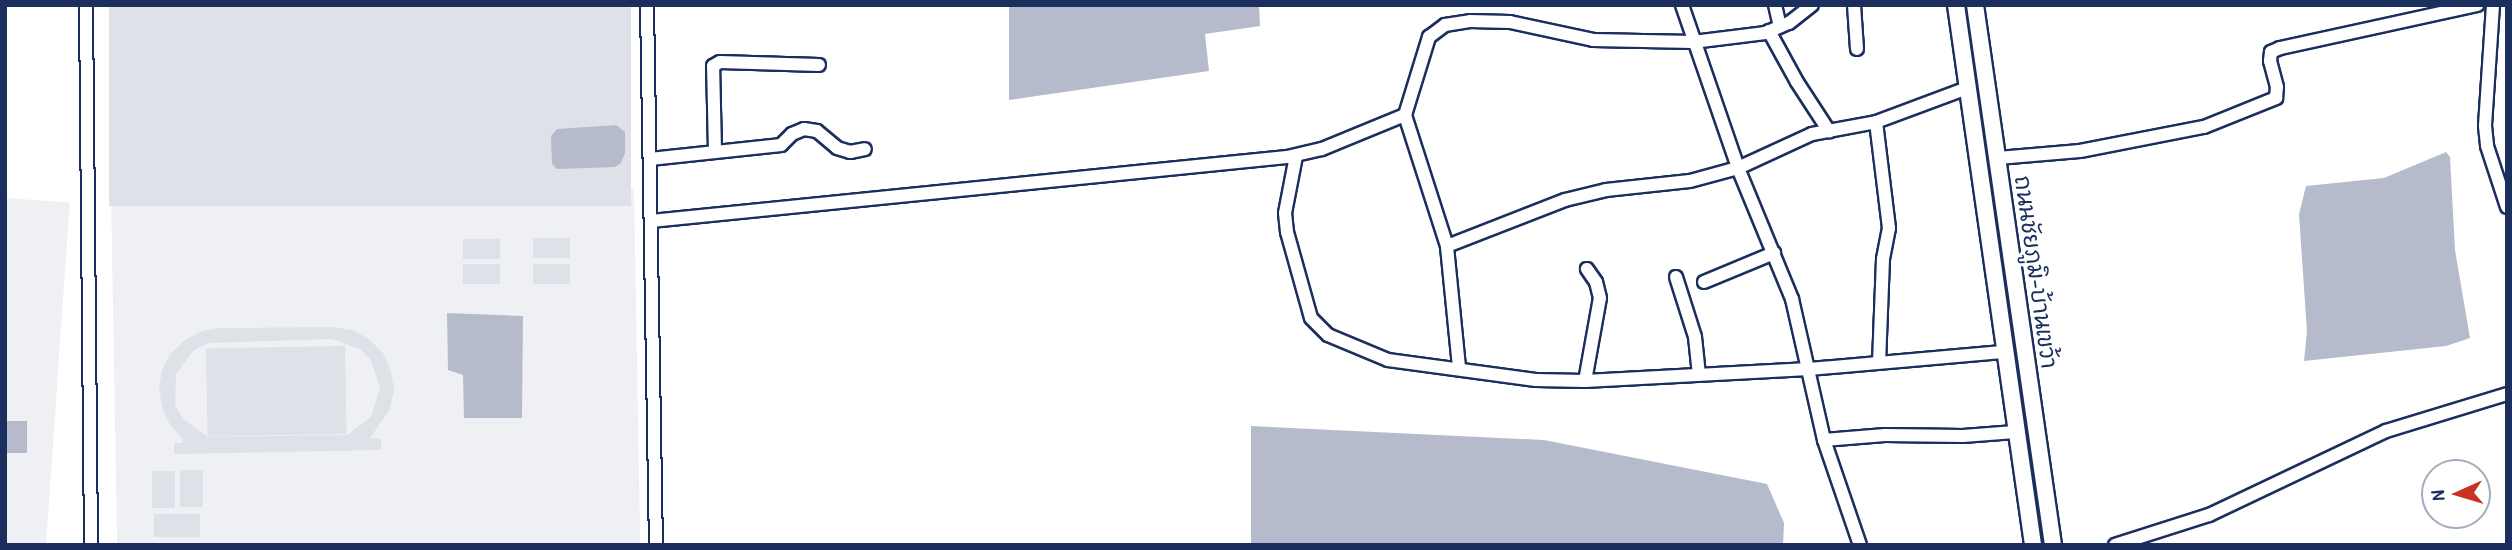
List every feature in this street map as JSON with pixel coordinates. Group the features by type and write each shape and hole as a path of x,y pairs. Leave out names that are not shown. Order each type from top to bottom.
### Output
{"main road":[{"name":"ถนนชัยภูมิ-บ้านเขว้า","path":"1956,5 2033,545"},
{"name":"ถนนชัยภูมิ-บ้านเขว้า","path":"1975,5 2053,545"},
{"path":"1997,301 2016,296"}],"street":[{"path":"86,5 91,545"},
{"path":"647,5 656,545"},
{"path":"1682,5 1738,168 1792,299 1824,440 1860,545"},
{"path":"1775,5 1774,29 1797,82 1829,131"},
{"path":"1458,367 1447,246 1405,115 1429,37 1445,25 1470,21 1510,22 1593,40 1693,42 1774,29 1812,5"},
{"path":"1854,5 1857,49"},
{"path":"1998,158 2080,150 2204,127 2276,99 2278,92 2270,61 2271,52 2477,5"},
{"path":"2493,5 2485,125 2487,146 2507,207"},
{"path":"715,151 713,66 720,62 819,65"},
{"path":"1447,246 1565,200 1606,190 1690,181 1738,168 1812,134 1876,122 1967,88"},
{"path":"651,221 1296,156 1405,115"},
{"path":"1876,122 1889,228 1883,259 1879,362"},
{"path":"650,159 781,145 792,134 804,129 817,131 837,148 850,152 865,149"},
{"path":"1296,156 1285,213 1287,232 1311,318 1328,335 1388,360 1458,367 1536,380 1585,381 1809,369 2005,352"},
{"path":"1704,282 1774,253"},
{"path":"1585,381 1600,298 1596,282 1587,269"},
{"path":"1676,277 1695,337 1699,375"},
{"path":"2115,545 2209,515 2386,431 2507,394"},
{"path":"1824,440 1885,435 1963,436 2015,432"}],"shaded area":[{"path":"109,5 631,5 631,206 109,206"},
{"path":"634,189 640,545 117,545 111,198"},
{"path":"5,198 70,203 46,545 5,545"},
{"path":"533,238 570,238 570,258 533,258"},
{"path":"463,239 500,239 500,259 463,259"},
{"path":"463,264 500,264 500,284 463,284"},
{"path":"533,264 570,264 570,284 533,284"},
{"path":"332,327 352,330 369,339 383,353 391,371 394,390 390,409 370,438 381,439 381,450 174,454 174,443 183,443 183,439 170,425 162,407 159,388 162,370 171,353 185,340 202,331 220,328","holes":["332,339 360,349 371,360 380,388 371,417 347,435 208,437 183,419 175,405 176,374 194,350 208,343"]},
{"path":"345,346 347,434 208,436 206,348"},
{"path":"180,470 203,470 203,507 180,507"},
{"path":"152,471 175,471 175,508 152,508"},
{"path":"154,514 200,514 200,537 154,537"}],"water":[{"path":"1009,5 1259,5 1260,26 1205,34 1209,71 1009,100"},
{"path":"616,125 625,132 625,153 621,163 615,167 557,169 552,164 551,136 557,129"},
{"path":"2446,152 2450,157 2455,250 2470,338 2446,346 2304,361 2307,332 2299,214 2306,186 2384,178"},
{"path":"447,313 523,316 522,418 464,418 463,375 448,370"},
{"path":"5,421 27,421 27,453 5,453"},
{"path":"1251,426 1544,440 1767,484 1784,523 1783,545 1251,545"}]}
